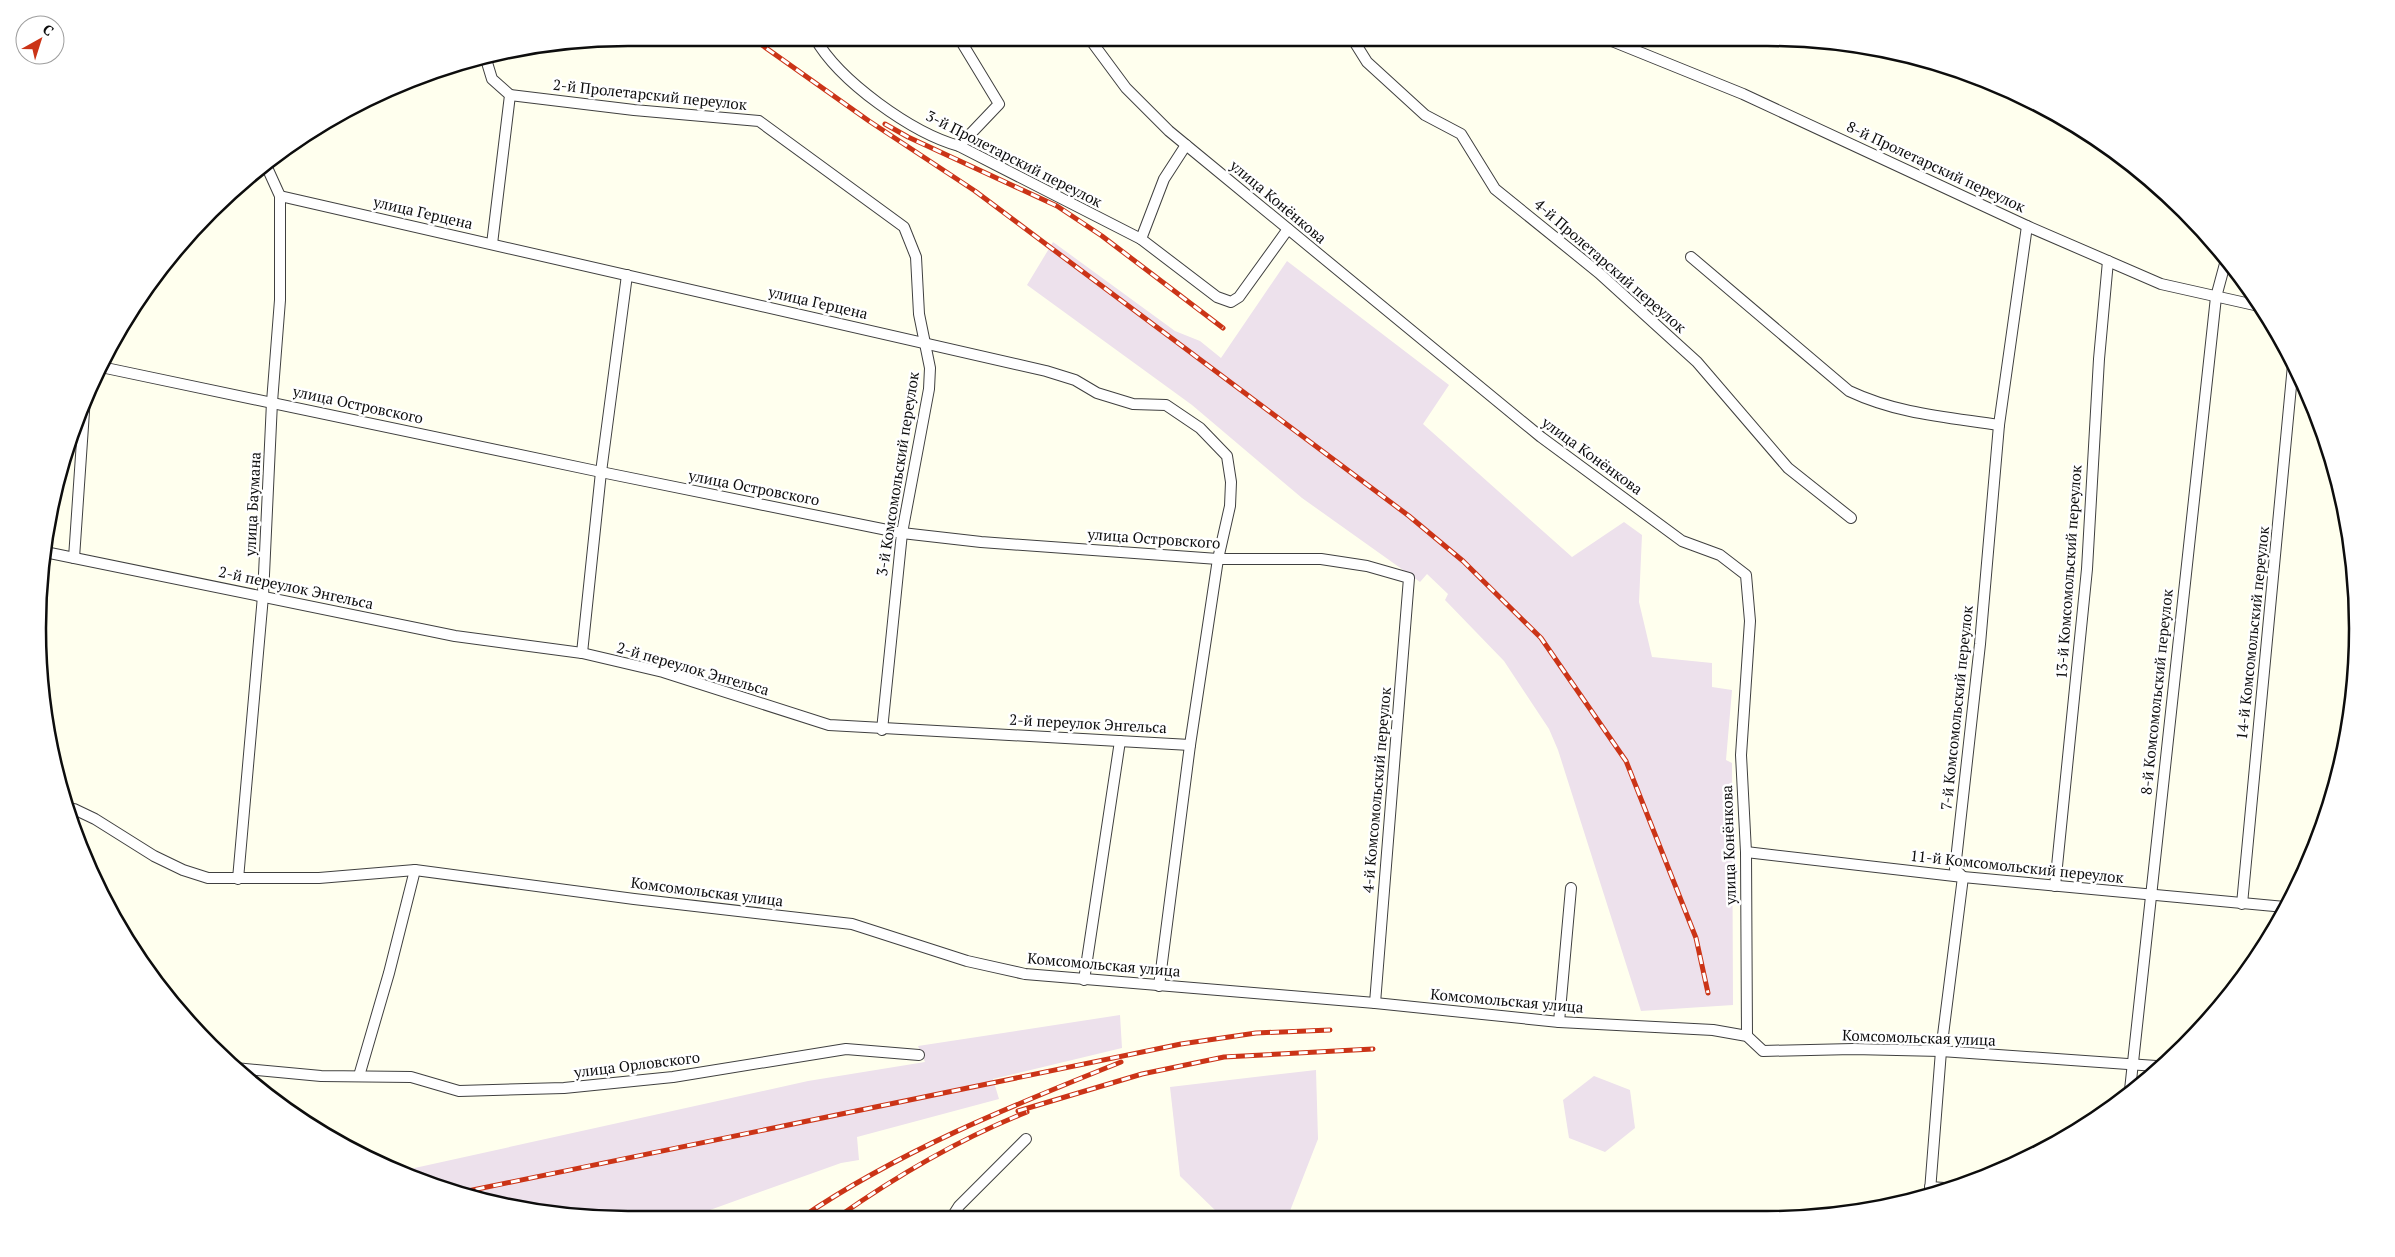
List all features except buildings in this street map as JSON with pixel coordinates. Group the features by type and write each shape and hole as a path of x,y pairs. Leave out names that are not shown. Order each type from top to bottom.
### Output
{"street":[{"name":"3-й Пролетарский переулок","path":"821,46 847,78 873,100 938,140 958,146 1140,239 1217,297 1231,302 1239,298 1288,229"},
{"path":"958,146 999,104 964,46"},
{"name":"улица Конёнкова","path":"1095,46 1126,88 1169,131 1541,437 1682,541 1720,555 1746,576 1750,621 1741,754 1746,852 1747,1036"},
{"name":"4-й Пролетарский переулок","path":"1357,46 1367,62 1425,115 1461,134 1495,188 1599,273 1697,362 1788,468 1851,518"},
{"name":"8-й Пролетарский переулок","path":"1626,46 1743,94 2027,226 2161,284 2250,304"},
{"path":"487,64 492,78 510,95 492,244"},
{"name":"2-й Пролетарский переулок","path":"510,95 634,110 759,121 904,227 916,257 919,314 923,342"},
{"path":"1140,239 1164,179 1186,145"},
{"name":"улица Баумана","path":"238,879 263,596 272,402 280,300 280,196 269,171"},
{"name":"улица Герцена","path":"280,196 1046,371 1075,380 1098,393 1133,404 1166,405 1200,428 1227,456 1232,482 1230,506 1218,559"},
{"name":"7-й Комсомольский переулок","path":"1930,1187 1941,1051 1963,878 1955,869 1980,644 1999,425 2027,226"},
{"path":"1691,257 1849,391 1876,404 1905,412 1999,425"},
{"name":"13-й Комсомольский переулок","path":"2055,886 2087,569 2099,359 2108,261"},
{"name":"8-й Комсомольский переулок","path":"2131,1082 2216,297 2224,269"},
{"path":"582,653 601,472 627,276"},
{"name":"3-й Комсомольский переулок","path":"882,730 902,533 929,389 930,368 923,342"},
{"name":"улица Островского","path":"108,368 902,533 981,542 1218,559 1321,559 1367,566 1409,578"},
{"name":"14-й Комсомольский переулок","path":"2242,904 2292,378"},
{"path":"74,558 83,426"},
{"name":"2-й переулок Энгельса","path":"51,553 455,636 582,653 663,672 829,725 882,730 1190,745"},
{"path":"1159,986 1190,745 1218,559"},
{"name":"4-й Комсомольский переулок","path":"1375,1003 1409,578"},
{"path":"1084,980 1120,741"},
{"name":"Комсомольская улица","path":"75,810 95,819 154,856 183,870 208,878 319,878 415,870 634,899 852,924 967,961 1025,974 1375,1003 1559,1022 1713,1030 1747,1036 1763,1051 1853,1049 1941,1051 2150,1066"},
{"name":"11-й Комсомольский переулок","path":"1746,852 1963,878 2278,907"},
{"path":"360,1076 415,870"},
{"path":"1559,1022 1571,888"},
{"name":"улица Орловского","path":"249,1069 321,1076 412,1077 459,1091 564,1088 673,1077 846,1049 918,1055"},
{"path":"956,1211 1026,1139"}],"shaded area":[{"path":"1053,242 1175,331 1200,341 1221,358 1287,261 1449,385 1423,424 1572,557 1624,522 1642,535 1639,602 1652,657 1712,663 1712,687 1732,690 1726,760 1732,763 1733,1005 1641,1011 1558,750 1549,729 1504,661 1445,600 1448,594 1427,574 1420,582 1302,498 1192,405 1027,285"},
{"path":"1120,1015 1122,1048 993,1079 999,1099 857,1137 859,1160 841,1163 707,1211 590,1210 553,1206 515,1200 478,1191 441,1180 412,1169 808,1081 925,1062 918,1046"},
{"path":"1316,1070 1318,1139 1290,1211 1216,1211 1180,1176 1170,1087"},
{"path":"1594,1076 1630,1090 1635,1128 1605,1152 1569,1138 1563,1100"}],"railway":[{"path":"763,46 869,121 975,191 1409,516 1463,561 1541,638 1626,761 1696,938 1708,993"},
{"path":"885,124 908,137 1057,206 1102,236 1223,328"},
{"path":"474,1190 1181,1044 1256,1033 1330,1030"},
{"path":"1018,1111 1142,1074 1224,1057 1373,1049"},
{"path":"812,1211 877,1172 956,1131 1121,1062"},
{"path":"847,1211 883,1187 953,1146 1027,1112"}]}
